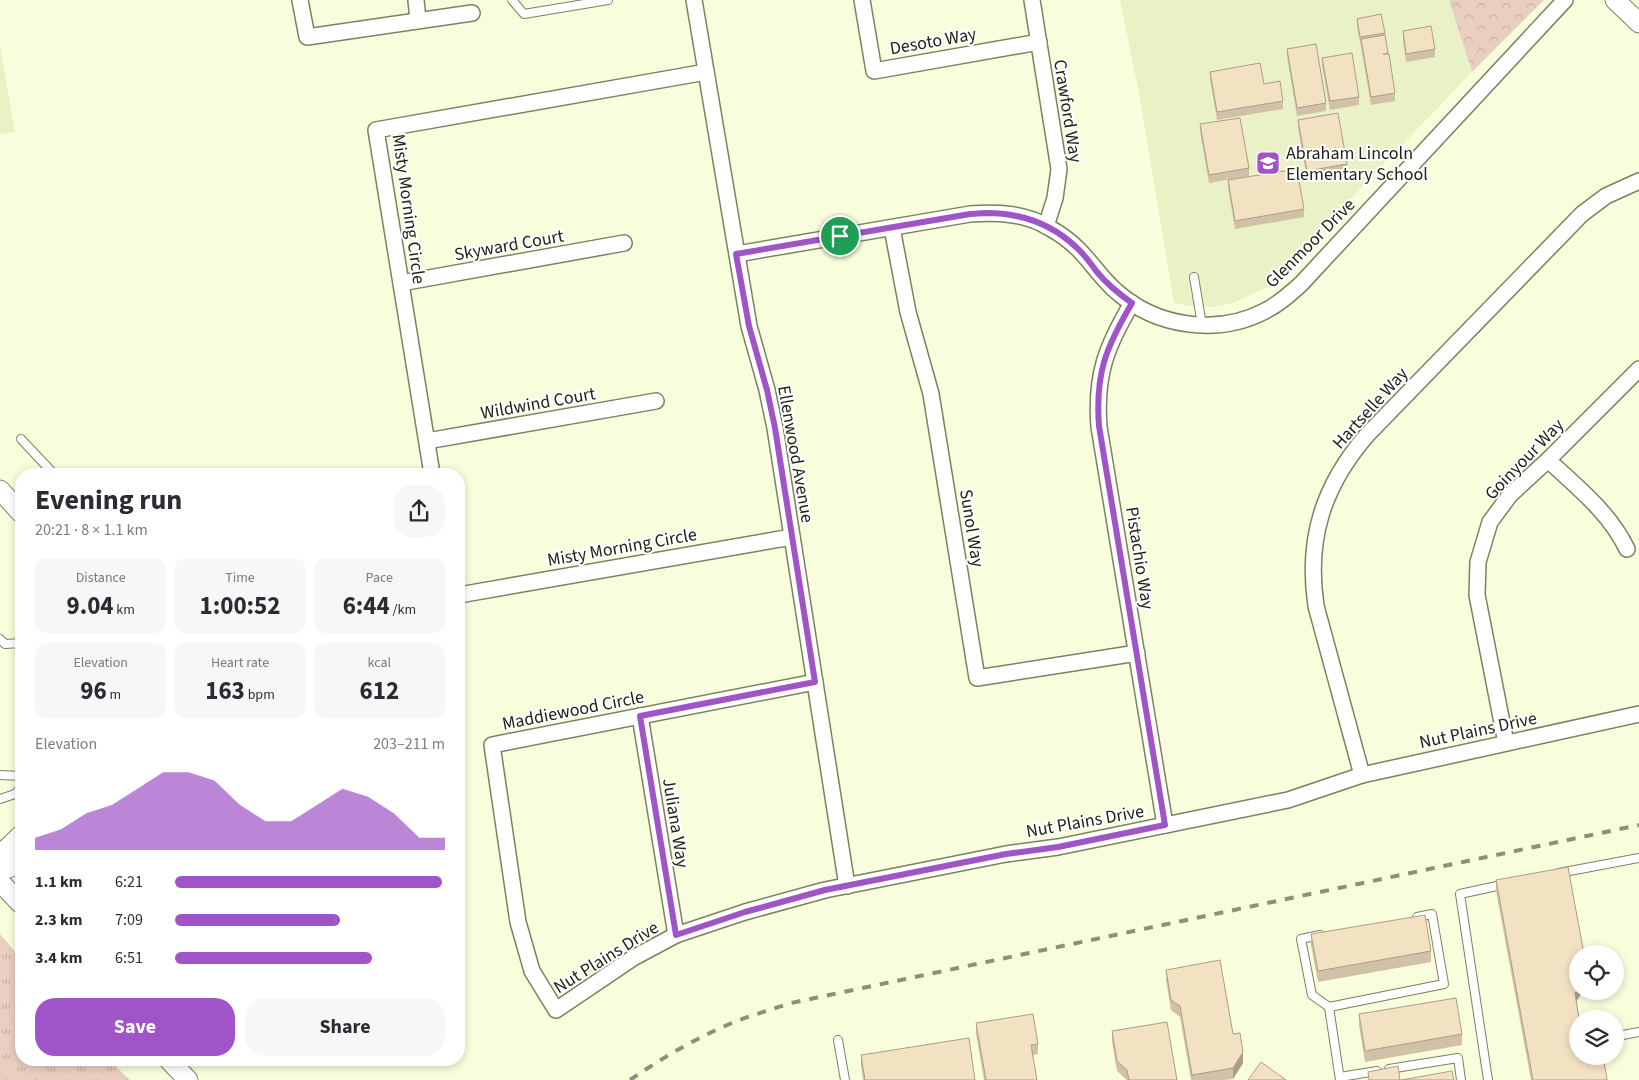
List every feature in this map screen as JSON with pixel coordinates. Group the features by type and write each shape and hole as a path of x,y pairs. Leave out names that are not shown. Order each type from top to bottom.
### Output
{"street":[{"path":"300,0 306,36 472,13"},
{"path":"416,0 418,20"},
{"name":"Ellenwood Avenue","path":"694,0 749,326 767,390 775,428 847,886"},
{"name":"Desoto Way","path":"862,0 874,71 1039,42"},
{"name":"Crawford Way","path":"1032,0 1059,169 1055,198 1046,226"},
{"name":"Glenmoor Drive","path":"736,254 970,214 1001,213 1046,226 1066,238 1107,283 1132,303 1156,316 1170,321 1202,325 1234,322 1249,318 1278,304 1291,294 1565,0"},
{"path":"1615,0 1639,23"},
{"name":"Misty Morning Circle","path":"431,468 376,130 706,72"},
{"name":"Hartselle Way","path":"1362,775 1316,606 1314,590 1313,556 1315,539 1318,522 1330,490 1346,461 1367,434 1582,214 1618,189 1639,181"},
{"name":"Sunol Way","path":"892,228 908,312 931,394 977,678 1136,653"},
{"name":"Skyward Court","path":"401,283 624,243"},
{"name":"Pistachio Way","path":"1132,303 1110,342 1100,373 1097,405 1165,825"},
{"name":"Goinyour Way","path":"1506,743 1477,594 1478,562 1490,522 1510,495 1548,460 1639,369"},
{"name":"Wildwind Court","path":"426,441 656,401"},
{"path":"1548,460 1602,510 1620,535 1627,549"},
{"path":"0,490 15,506"},
{"name":"Misty Morning Circle","path":"465,594 792,537"},
{"name":"Maddiewood Circle","path":"556,1010 532,971 518,922 492,745 815,682"},
{"name":"Nut Plains Drive","path":"556,1010 633,958 676,935 745,912 825,890 1006,854 1058,847 1288,800 1362,775 1639,714"},
{"name":"Juliana Way","path":"640,716 676,935"},
{"path":"0,855 15,841"},
{"path":"0,871 15,865"},
{"path":"0,882 15,898"},
{"path":"175,1066 188,1080"}],"lane":[{"path":"512,0 524,14 608,0"},
{"path":"1194,276 1202,325"},
{"path":"20,439 48,468"},
{"path":"0,638 5,644 15,643"},
{"path":"0,775 15,776"},
{"path":"0,799 15,794"},
{"path":"1554,874 1639,858"},
{"path":"1488,1080 1460,894 1516,882"},
{"path":"1329,1007 1444,984 1432,914 1404,920"},
{"path":"1330,934 1302,939 1312,995 1329,1007 1340,1079 1458,1058 1461,1080"},
{"path":"1624,1035 1639,1032"},
{"path":"838,1040 845,1080"}],"shaded area":[{"name":"Abraham Lincoln Elementary School","path":"1120,0 1449,0 1472,72 1318,233 1306,242 1291,265 1267,287 1233,303 1215,307 1189,306 1174,303 1139,93"},
{"path":"0,45 15,132 0,134"}],"green space":[{"path":"1449,0 1544,0 1472,72"},
{"path":"0,934 15,952 15,1066 115,1066 130,1080 0,1080"}],"building":[{"path":"1381,14 1385,33 1360,37 1357,19"},
{"path":"1431,26 1435,49 1406,54 1403,31"},
{"path":"1385,35 1388,53 1383,54 1389,54 1395,93 1371,97 1361,39"},
{"path":"1316,44 1326,103 1297,108 1287,49"},
{"path":"1352,53 1359,97 1330,101 1322,58"},
{"path":"1260,63 1264,84 1280,81 1283,101 1217,112 1210,72"},
{"path":"1338,113 1347,164 1307,171 1298,120"},
{"path":"1240,118 1249,168 1209,175 1200,124"},
{"path":"1297,169 1304,209 1235,221 1228,180"},
{"path":"1568,867 1582,945 1569,945 1569,1000 1576,1000 1578,1010 1569,1010 1569,1065 1604,1065 1607,1080 1533,1080 1496,880"},
{"path":"1425,915 1431,951 1318,971 1311,934"},
{"path":"1220,960 1233,1034 1240,1033 1243,1052 1233,1068 1192,1075 1180,1006 1171,1000 1166,970"},
{"path":"1456,998 1462,1034 1365,1051 1359,1014"},
{"path":"1033,1014 1038,1044 1031,1045 1037,1080 986,1080 976,1023"},
{"path":"1167,1022 1177,1080 1129,1080 1127,1070 1117,1061 1112,1031"},
{"path":"969,1038 975,1080 865,1080 861,1055"},
{"path":"1261,1062 1286,1080 1248,1080"},
{"path":"1398,1066 1400,1080 1369,1080 1368,1072"},
{"path":"1452,1071 1454,1080 1401,1080"}],"railway":[{"path":"630,1080 667,1056 705,1035 739,1020 791,1003 1639,825"}],"place":[{"name":"Abraham Lincoln Elementary School","path":"1268,163"}],"route":[{"path":"1001,213 1016,216 1046,226 1066,238 1107,283 1132,303 1110,342 1100,373 1097,405 1165,825 1058,847 1006,854 825,890 745,912 676,935 640,716 815,682 775,428 767,390 749,326 736,254 840,236 970,214 1001,213"}]}
